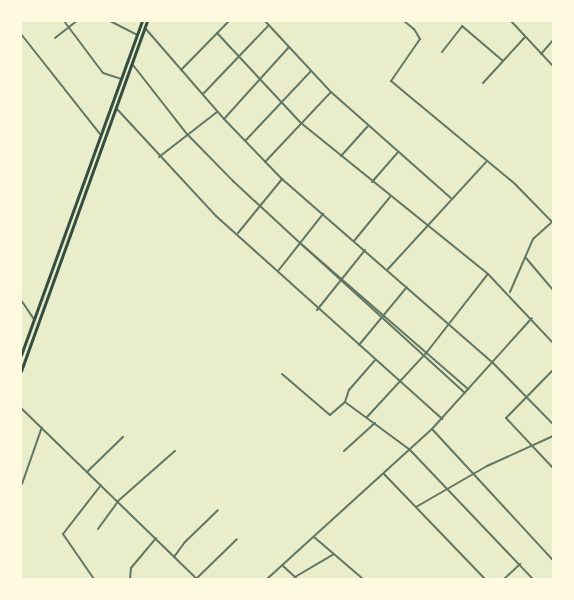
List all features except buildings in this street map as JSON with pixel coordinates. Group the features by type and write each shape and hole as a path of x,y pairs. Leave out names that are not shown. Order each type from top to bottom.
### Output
{"highway":[{"path":"21,355 142,21"},
{"path":"21,371 147,21"}],"street":[{"path":"64,21 104,73 121,79"},
{"path":"55,38 77,21"},
{"path":"110,21 137,35"},
{"path":"181,70 229,21"},
{"path":"265,21 331,92 451,198"},
{"path":"404,21 414,29 420,38 391,81 486,162 515,184 552,222 533,239 509,293"},
{"path":"511,21 553,66"},
{"path":"203,95 269,25"},
{"path":"442,52 462,26 503,61"},
{"path":"145,28 224,119 282,179 493,363 553,424"},
{"path":"21,34 100,135"},
{"path":"218,34 258,80 301,123 390,197 488,274 509,293 553,343"},
{"path":"484,83 525,37"},
{"path":"541,54 553,40"},
{"path":"224,119 289,47"},
{"path":"132,64 187,134 340,281 465,393"},
{"path":"246,141 311,71"},
{"path":"266,162 331,92"},
{"path":"116,108 160,156 277,272 317,310 442,419"},
{"path":"160,156 218,112"},
{"path":"340,156 368,126"},
{"path":"372,182 398,152"},
{"path":"388,270 451,198 486,162"},
{"path":"238,234 282,179"},
{"path":"354,241 390,197"},
{"path":"277,272 323,214"},
{"path":"300,243 468,389"},
{"path":"317,310 365,250"},
{"path":"526,258 553,290"},
{"path":"368,417 424,356 488,274"},
{"path":"359,346 407,287"},
{"path":"21,300 34,319"},
{"path":"267,579 432,429 532,318"},
{"path":"282,374 330,415 345,402 349,390 375,360"},
{"path":"553,370 506,418 553,468"},
{"path":"345,402 368,417 410,450 533,579"},
{"path":"21,408 88,471 197,579 237,539"},
{"path":"344,451 374,423"},
{"path":"22,484 42,427"},
{"path":"432,429 553,560"},
{"path":"416,507 531,445 553,436"},
{"path":"88,471 123,438"},
{"path":"98,529 118,501 175,451"},
{"path":"384,474 485,579"},
{"path":"94,579 63,534 101,485"},
{"path":"174,557 184,543 218,510"},
{"path":"314,536 362,579"},
{"path":"130,579 131,568 156,538"},
{"path":"282,565 296,578 334,554"},
{"path":"504,579 520,564"}]}
